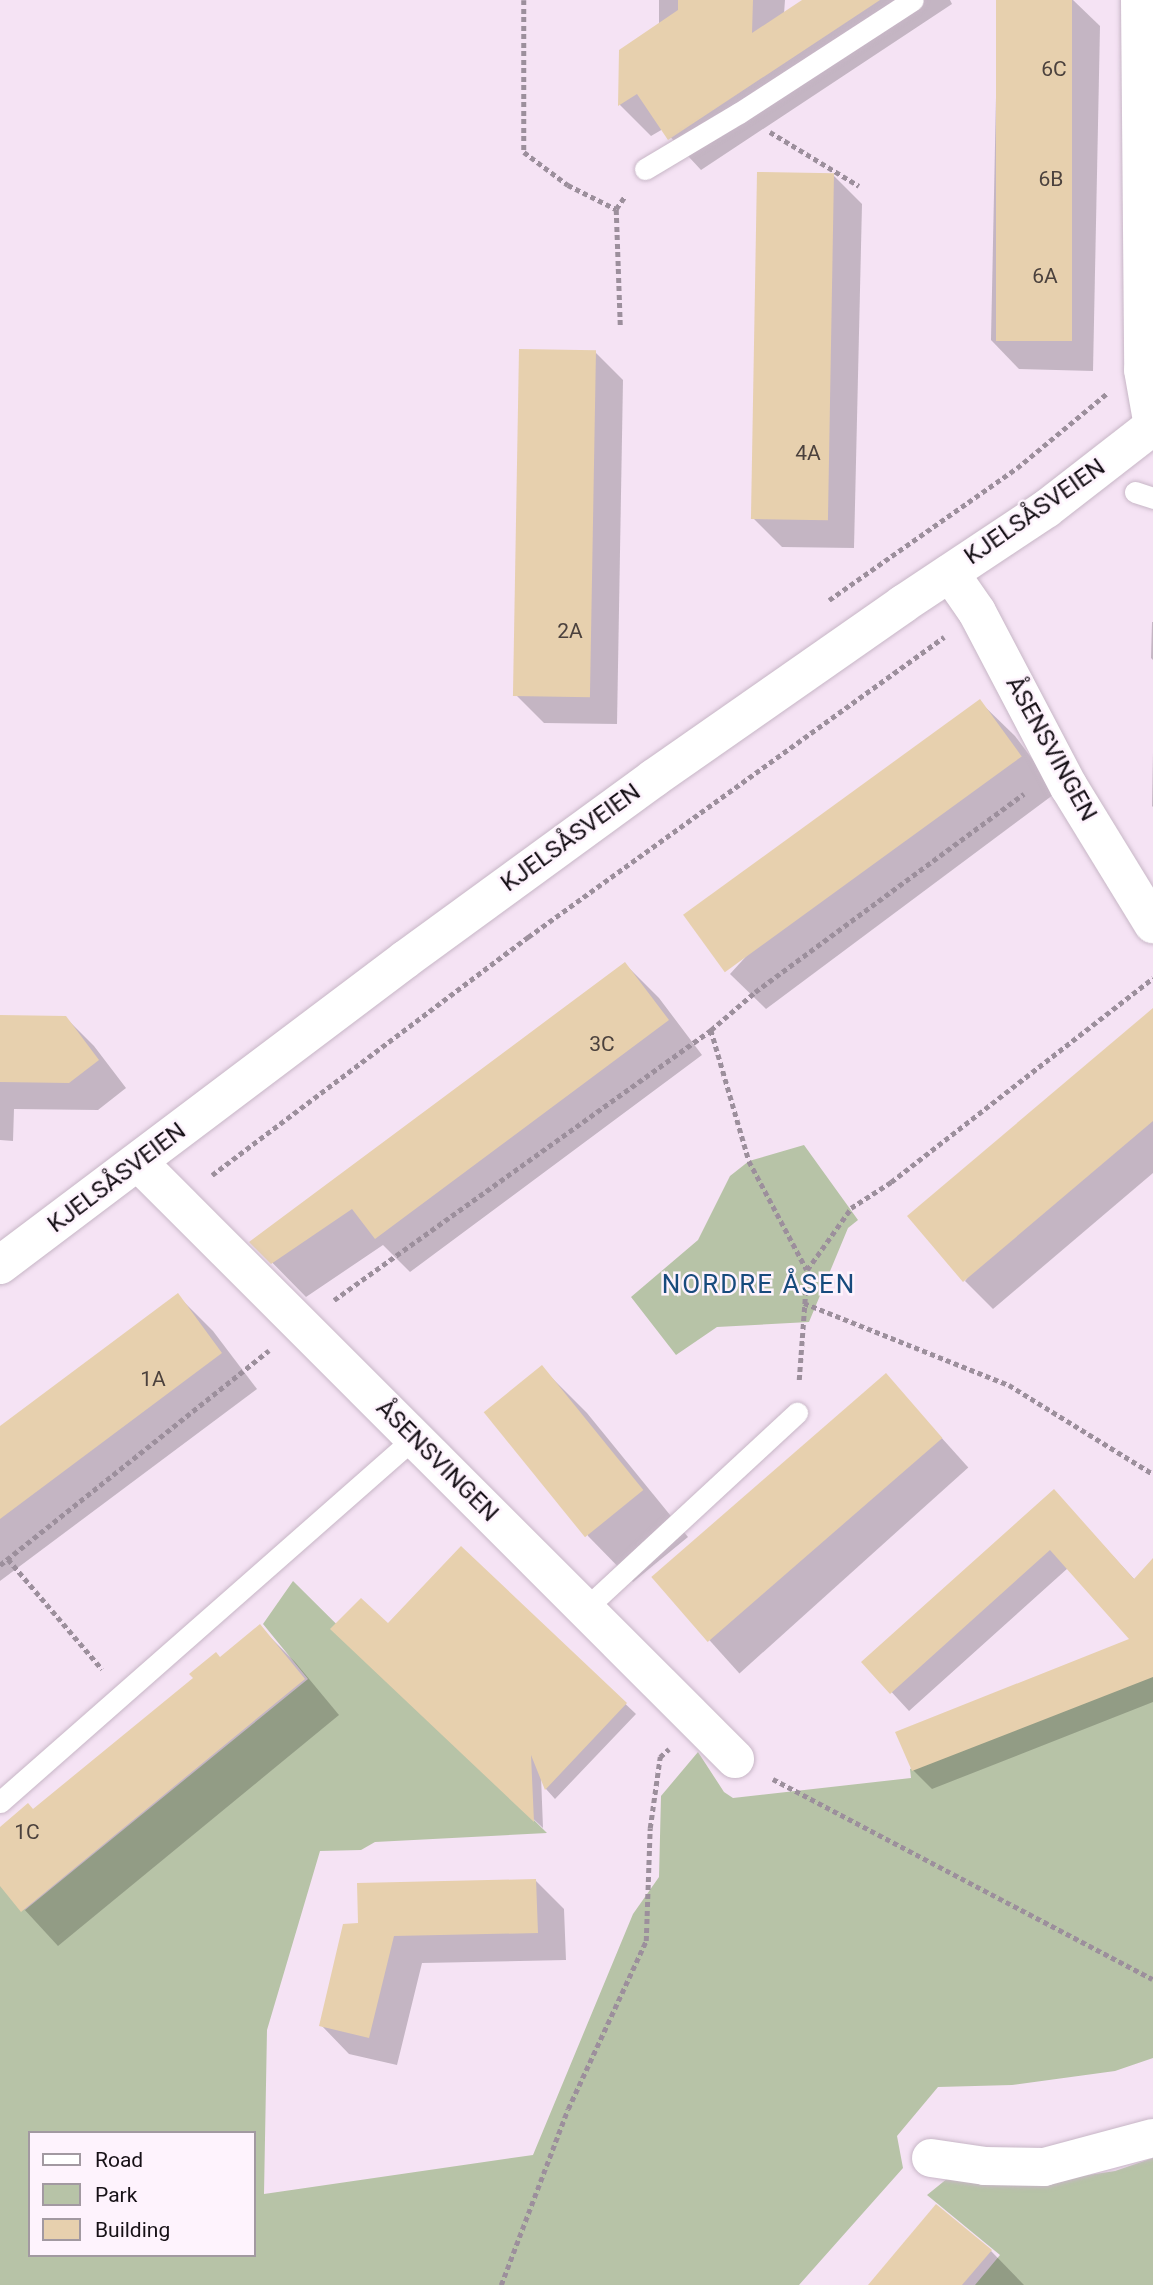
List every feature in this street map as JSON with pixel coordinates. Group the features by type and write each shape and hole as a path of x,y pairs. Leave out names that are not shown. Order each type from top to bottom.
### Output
{"street":[{"path":"1140,0 1143,370 1153,426"},
{"name":"KJELSÅSVEIEN","path":"0,1265 139,1163 406,959 632,794 1046,509 1153,426"},
{"name":"ÅSENSVINGEN","path":"950,573 978,612 1058,768 1153,924"},
{"name":"ÅSENSVINGEN","path":"139,1163 735,1759"},
{"path":"931,2158 985,2166 1044,2167 1153,2138"}],"lane":[{"path":"645,169 739,113 913,0"},
{"path":"585,1609 797,1413"},
{"path":"0,1802 414,1438"}],"path":[{"path":"524,0 524,152 568,185 616,209 620,325"},
{"path":"739,113 859,186"},
{"path":"178,1201 528,937 978,612"},
{"path":"0,1565 300,1325 711,1030 755,992 1058,768"},
{"path":"797,1413 807,1270 851,1208 891,1182 1153,978"},
{"path":"711,1030 749,1161 807,1270"},
{"path":"804,1303 1009,1385 1153,1474"},
{"path":"8,1559 105,1674"},
{"path":"501,2285 568,2109 646,1941 650,1828 660,1757 697,1722"},
{"path":"735,1759 1153,1979"}],"green space":[{"path":"804,1145 858,1220 848,1228 809,1322 717,1327 676,1355 631,1297 698,1240 730,1176 749,1161"},
{"path":"293,1581 547,1833 375,1842 361,1850 320,1851 267,2030 264,2194 533,2155 633,1914 659,1877 661,1796 698,1752 724,1792 733,1798 911,1778 910,1769 1153,1667 1153,2058 1115,2071 1012,2085 938,2087 897,2136 903,2168 799,2285 0,2285 0,1881 25,1910 308,1679 263,1624"},
{"path":"1153,2158 1153,2285 975,2285 1000,2255 927,2195 948,2178 1042,2182 1115,2171"}],"building":[{"path":"678,0 753,0 752,33 802,0 880,0 668,140 637,94 618,106 619,50 678,10"},
{"path":"996,0 1072,0 1072,341 996,341"},
{"path":"757,172 834,173 828,520 751,519"},
{"path":"519,349 596,350 590,697 513,696"},
{"path":"980,699 1022,756 725,972 683,915"},
{"path":"625,962 669,1020 375,1239 352,1209 271,1264 249,1242"},
{"path":"1153,1008 1153,1121 963,1282 907,1216"},
{"path":"0,1015 66,1016 99,1060 69,1083 0,1082"},
{"path":"178,1293 222,1353 0,1519 0,1426"},
{"path":"542,1365 643,1490 585,1537 484,1412"},
{"path":"886,1373 942,1438 708,1642 651,1577"},
{"path":"1054,1489 1134,1579 1153,1558 1153,1677 912,1771 895,1732 1129,1639 1050,1550 890,1694 861,1662"},
{"path":"461,1546 627,1703 545,1790 531,1755 534,1822 330,1629 361,1598 388,1623"},
{"path":"260,1624 305,1679 21,1912 0,1886 0,1827 28,1803 33,1809 193,1678 189,1674 216,1652 220,1657"},
{"path":"536,1879 538,1933 394,1936 369,2038 319,2026 343,1924 358,1923 357,1883"},
{"path":"936,2204 992,2250 962,2285 868,2285"}],"district":[{"name":"NORDRE ÅSEN","path":"759,1285"}]}
